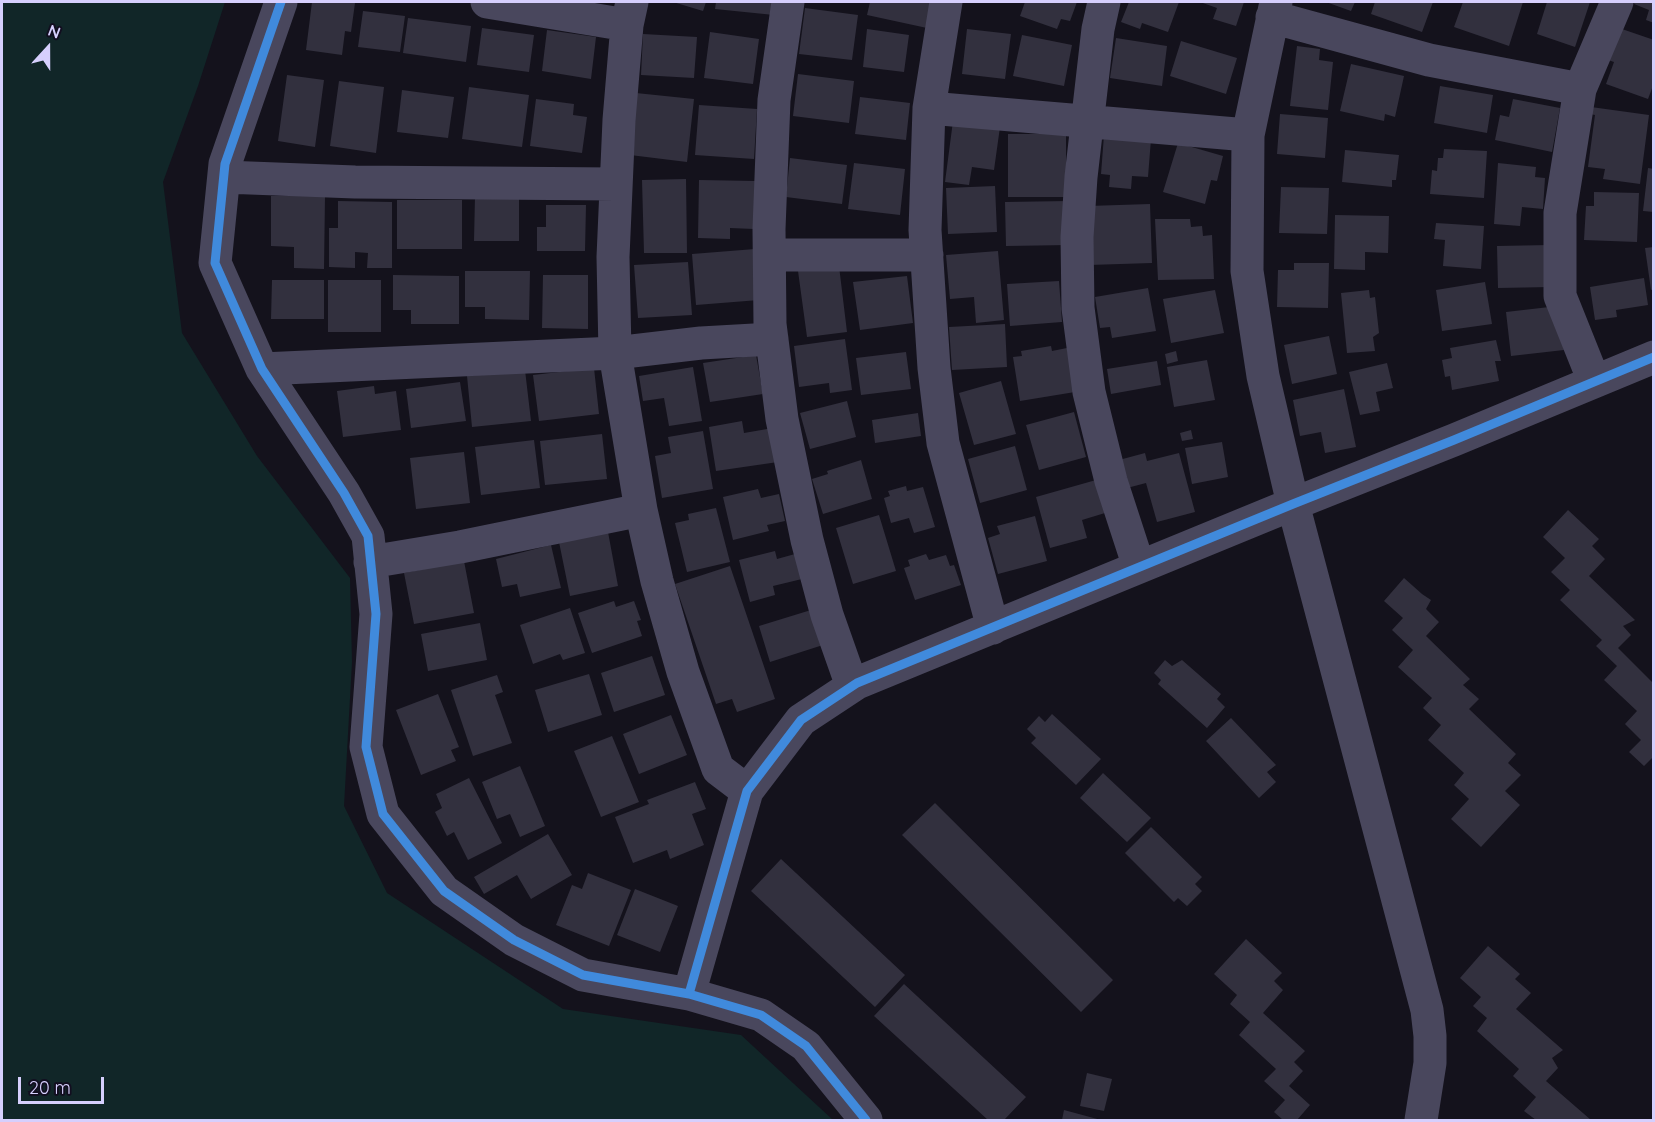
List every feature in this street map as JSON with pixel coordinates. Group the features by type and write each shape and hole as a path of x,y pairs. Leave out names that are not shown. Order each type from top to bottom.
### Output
{"street":[{"path":"281,2 225,164 215,263 262,369 344,493 368,537 376,614 366,747 383,814 444,891 514,940 583,975 690,994 761,1015 806,1046 866,1120"},
{"path":"487,2 629,13 619,120 616,184 613,257 615,353 641,510 657,581 683,672 718,769 747,791"},
{"path":"788,2 774,100 770,255 772,339 782,419 807,540 827,615 852,686"},
{"path":"946,2 929,108 925,230 934,368 944,443 993,628"},
{"path":"1104,2 1098,29 1086,121 1077,237 1078,308 1089,392 1111,481 1139,567"},
{"path":"1594,381 1560,296 1560,213 1580,89 1617,2"},
{"path":"1421,1120 1430,1063 1427,1010 1293,504 1263,376 1247,271 1248,135 1274,9 1429,60 1580,89"},
{"path":"929,108 1248,135"},
{"path":"224,177 355,182 616,184"},
{"path":"770,255 927,255"},
{"path":"262,369 615,353 701,343 772,339"},
{"path":"690,994 747,791 801,720 852,686 1653,357"},
{"path":"370,562 460,547 641,510"}],"green space":[{"path":"2,2 225,2 198,86 163,182 182,333 257,456 350,578 352,662 344,806 387,893 563,1009 741,1035 833,1120 2,1120"}],"building":[{"path":"312,2 355,3 351,32 345,31 342,55 306,50"},
{"path":"673,2 706,2 703,11"},
{"path":"716,2 776,2 774,15 715,9"},
{"path":"870,2 933,2 927,28 867,15"},
{"path":"1025,2 1077,2 1070,21 1061,19 1057,29 1020,16"},
{"path":"1129,2 1179,2 1168,32 1142,23 1140,29 1121,22"},
{"path":"1200,2 1244,2 1236,26 1213,19 1217,8"},
{"path":"1326,2 1355,2 1351,11"},
{"path":"1375,2 1433,2 1422,32 1371,14"},
{"path":"1463,2 1523,2 1509,46 1454,27"},
{"path":"1547,2 1590,2 1575,47 1537,34"},
{"path":"1635,2 1654,2 1654,23 1646,20 1649,10 1634,4"},
{"path":"805,8 858,15 852,60 799,54"},
{"path":"363,11 405,16 400,52 358,47"},
{"path":"408,18 471,26 466,62 403,53"},
{"path":"482,28 534,35 529,72 477,65"},
{"path":"1619,28 1654,40 1654,83 1648,99 1606,84 1614,62 1608,60"},
{"path":"867,29 909,35 904,72 863,67"},
{"path":"967,29 1011,34 1005,79 962,74"},
{"path":"547,30 596,37 591,79 542,71"},
{"path":"710,32 759,39 753,84 704,78"},
{"path":"643,34 697,37 694,78 641,75"},
{"path":"1022,35 1072,45 1064,86 1013,76"},
{"path":"1116,38 1167,46 1162,86 1110,78"},
{"path":"1181,41 1237,58 1226,94 1170,76"},
{"path":"1297,46 1320,49 1319,60 1333,62 1328,110 1290,106"},
{"path":"1351,64 1404,76 1395,117 1385,114 1384,121 1340,111"},
{"path":"798,74 854,81 849,123 793,116"},
{"path":"287,75 324,80 315,147 278,141"},
{"path":"339,81 384,87 376,153 330,146"},
{"path":"1440,86 1493,95 1487,133 1434,123"},
{"path":"469,87 529,95 522,147 462,139"},
{"path":"402,90 454,97 448,138 397,132"},
{"path":"636,93 694,99 687,162 630,155"},
{"path":"860,97 910,103 906,140 855,134"},
{"path":"536,99 574,104 573,115 587,117 582,153 530,146"},
{"path":"1513,99 1560,108 1552,152 1495,140 1500,115 1509,117"},
{"path":"699,105 757,109 754,159 695,155"},
{"path":"1591,107 1649,115 1640,184 1603,179 1605,169 1588,167 1595,115 1590,114"},
{"path":"1280,114 1328,118 1325,158 1277,154"},
{"path":"953,121 1000,127 994,170 972,167 969,185 945,182"},
{"path":"1008,134 1066,134 1066,197 1008,197"},
{"path":"1104,135 1151,139 1148,177 1132,176 1131,189 1109,187 1110,175 1101,174"},
{"path":"1178,143 1223,156 1217,181 1211,180 1205,204 1163,192"},
{"path":"1444,149 1487,151 1484,198 1430,194 1432,170 1437,171 1438,158 1443,158"},
{"path":"1345,150 1399,155 1396,180 1392,180 1392,187 1342,182"},
{"path":"790,158 847,165 842,204 786,197"},
{"path":"854,163 905,169 900,215 848,209"},
{"path":"1498,163 1536,167 1535,177 1545,178 1543,209 1522,207 1520,226 1494,224"},
{"path":"1648,168 1654,169 1654,212 1643,211"},
{"path":"686,179 687,253 644,253 642,180"},
{"path":"699,180 755,181 754,229 730,228 730,239 698,238"},
{"path":"995,186 997,232 948,234 946,188"},
{"path":"1281,187 1329,188 1327,234 1279,233"},
{"path":"1594,192 1639,193 1637,242 1584,240 1586,206 1594,206"},
{"path":"271,196 325,196 324,269 294,268 294,247 271,246"},
{"path":"475,196 519,196 519,241 474,241"},
{"path":"397,200 462,200 462,249 397,249"},
{"path":"338,201 392,202 392,268 367,268 368,253 355,252 355,268 329,267 329,228 338,228"},
{"path":"1068,201 1069,245 1006,246 1005,202"},
{"path":"1150,204 1152,263 1089,265 1088,206"},
{"path":"546,205 586,205 585,251 537,251 537,227 546,227"},
{"path":"1335,215 1389,216 1388,253 1365,252 1365,270 1334,269"},
{"path":"1155,219 1190,219 1191,227 1202,226 1203,236 1212,235 1214,279 1158,280"},
{"path":"1436,223 1484,226 1481,269 1443,266 1445,240 1434,239"},
{"path":"1550,245 1551,287 1498,288 1497,246"},
{"path":"1654,247 1654,289 1651,290 1645,248"},
{"path":"755,249 759,300 696,305 692,254"},
{"path":"998,251 1004,320 976,323 974,297 950,299 946,255"},
{"path":"688,262 692,315 638,318 634,265"},
{"path":"1294,263 1329,263 1328,308 1277,307 1278,270 1294,270"},
{"path":"839,266 847,332 807,337 798,271"},
{"path":"465,271 530,271 529,320 485,319 485,307 465,307"},
{"path":"393,275 459,276 459,324 411,324 411,310 393,310"},
{"path":"543,275 588,275 588,329 542,328"},
{"path":"907,276 913,323 860,330 853,282"},
{"path":"1644,278 1648,305 1616,310 1617,317 1595,320 1590,287"},
{"path":"272,280 324,280 324,319 271,319"},
{"path":"328,280 381,280 381,332 328,332"},
{"path":"1059,281 1062,322 1010,326 1007,284"},
{"path":"1485,282 1492,324 1442,331 1436,290"},
{"path":"1148,288 1156,331 1112,338 1110,327 1100,328 1095,297"},
{"path":"1215,290 1224,333 1171,343 1163,299"},
{"path":"1369,290 1370,298 1375,297 1379,333 1373,337 1375,351 1347,353 1341,293"},
{"path":"1558,306 1564,350 1511,356 1506,312"},
{"path":"1005,324 1007,367 952,370 949,327"},
{"path":"1329,336 1337,374 1292,384 1284,345"},
{"path":"845,339 852,390 830,393 829,383 799,387 794,346"},
{"path":"1496,340 1501,361 1495,361 1499,381 1452,390 1450,376 1445,377 1442,360 1452,358 1450,348"},
{"path":"1051,346 1052,351 1067,348 1075,392 1020,401 1013,357 1022,356 1021,351"},
{"path":"1176,351 1178,361 1167,364 1165,354"},
{"path":"906,352 911,389 861,395 856,358"},
{"path":"756,355 763,394 710,402 703,363"},
{"path":"1207,360 1215,400 1174,407 1167,367"},
{"path":"1157,361 1161,385 1111,394 1107,369"},
{"path":"1387,363 1393,388 1376,392 1380,411 1360,415 1349,372"},
{"path":"693,367 702,421 669,426 664,398 643,401 639,376"},
{"path":"594,368 599,414 539,421 533,375"},
{"path":"525,370 531,421 472,427 467,376"},
{"path":"1001,381 1016,434 974,445 959,393"},
{"path":"460,382 466,421 411,428 406,389"},
{"path":"374,386 375,394 396,391 401,430 343,437 337,391"},
{"path":"1344,389 1356,447 1325,453 1321,432 1300,436 1293,400"},
{"path":"847,401 856,437 810,449 800,413"},
{"path":"1074,412 1086,457 1039,470 1026,425"},
{"path":"918,413 921,436 875,443 872,420"},
{"path":"742,421 744,433 773,428 778,462 716,471 709,427"},
{"path":"1191,430 1193,439 1182,441 1180,433"},
{"path":"703,431 713,489 662,498 655,456 671,453 668,437"},
{"path":"602,434 607,479 545,485 540,441"},
{"path":"534,440 540,488 481,495 475,447"},
{"path":"1222,442 1228,477 1192,484 1185,448"},
{"path":"1015,446 1027,490 980,503 968,459"},
{"path":"464,452 470,503 416,509 410,458"},
{"path":"1145,453 1147,461 1179,453 1195,512 1157,522 1146,483 1127,488 1119,460"},
{"path":"861,460 872,499 823,514 812,479 828,474 827,471"},
{"path":"1096,480 1105,513 1082,520 1087,538 1050,548 1036,497"},
{"path":"906,486 907,491 923,487 935,527 914,533 909,518 891,523 884,498 890,496 888,491"},
{"path":"758,489 761,498 779,494 785,521 767,525 769,531 733,540 723,497"},
{"path":"716,508 730,562 687,572 675,523 689,520 688,514"},
{"path":"1568,510 1599,539 1592,546 1605,559 1589,576 1635,620 1623,626 1631,635 1618,648 1654,684 1654,756 1644,766 1629,752 1641,740 1625,724 1637,711 1604,680 1617,666 1596,646 1602,640 1560,600 1570,590 1551,572 1565,558 1543,537"},
{"path":"879,515 896,571 853,584 836,528"},
{"path":"1035,516 1047,561 998,574 988,538 1000,534 997,526"},
{"path":"608,532 618,586 570,596 559,542"},
{"path":"551,545 561,588 520,597 517,584 502,587 496,559"},
{"path":"775,551 777,559 795,554 802,579 773,586 775,595 750,602 739,560"},
{"path":"926,554 929,560 946,555 950,566 954,565 961,585 915,600 904,568 910,566 908,560"},
{"path":"464,561 474,613 414,624 404,573"},
{"path":"730,566 775,699 737,712 732,699 716,704 675,584"},
{"path":"1404,578 1431,600 1426,609 1439,622 1426,636 1470,679 1463,685 1479,699 1469,709 1516,754 1508,763 1521,775 1505,791 1520,805 1481,847 1451,819 1469,799 1454,785 1464,773 1428,740 1441,725 1423,708 1432,698 1398,667 1413,650 1392,630 1403,618 1384,601"},
{"path":"614,601 616,607 634,601 641,620 637,621 642,636 592,653 578,613"},
{"path":"570,608 585,653 563,660 560,654 533,664 520,625"},
{"path":"811,610 823,645 770,662 759,626"},
{"path":"480,623 487,660 428,671 421,634"},
{"path":"652,656 665,695 614,712 601,673"},
{"path":"1165,660 1172,666 1182,660 1221,694 1217,699 1225,707 1207,728 1158,684 1161,680 1154,673"},
{"path":"589,674 602,715 548,732 535,690"},
{"path":"497,675 503,692 495,695 512,743 473,756 451,690"},
{"path":"438,694 459,747 451,750 456,761 421,775 396,710"},
{"path":"1052,714 1101,759 1076,785 1031,743 1036,738 1027,729 1039,716 1045,722"},
{"path":"671,715 687,755 639,774 623,734"},
{"path":"1231,718 1276,765 1267,772 1276,782 1259,798 1206,741"},
{"path":"612,736 639,802 601,817 574,751"},
{"path":"520,766 545,826 520,837 510,814 497,819 482,782"},
{"path":"1103,773 1151,818 1127,842 1080,798"},
{"path":"469,778 502,843 468,860 454,832 447,836 435,812 442,808 436,794"},
{"path":"695,782 706,809 692,814 704,845 670,859 667,850 633,863 615,817 649,804 647,800"},
{"path":"935,803 1113,980 1081,1012 902,835"},
{"path":"1151,827 1202,877 1195,884 1202,891 1187,906 1178,898 1174,902 1125,853"},
{"path":"548,834 572,875 531,899 517,875 484,894 474,877"},
{"path":"781,859 905,975 875,1007 751,891"},
{"path":"588,873 631,890 609,946 556,925 572,885 582,889"},
{"path":"635,889 678,906 660,952 617,935"},
{"path":"1246,939 1282,973 1274,981 1283,990 1263,1013 1305,1051 1294,1062 1303,1071 1289,1086 1310,1105 1297,1120 1283,1120 1274,1112 1285,1100 1264,1081 1276,1069 1239,1035 1250,1022 1230,1004 1237,995 1214,974"},
{"path":"1488,946 1520,974 1515,979 1531,993 1516,1009 1563,1050 1552,1058 1558,1068 1546,1081 1591,1120 1536,1120 1524,1111 1536,1097 1513,1076 1519,1069 1477,1031 1487,1018 1473,1006 1481,997 1460,978"},
{"path":"904,984 1026,1097 1004,1120 988,1120 874,1016"},
{"path":"1087,1073 1112,1079 1104,1111 1080,1106"},
{"path":"1064,1110 1101,1120 1062,1120"}],"cycle path":[{"path":"281,2 225,164 215,263 262,369 344,493 368,536 376,614 366,747 383,814 444,891 514,940 583,975 689,994 761,1015 806,1046 866,1120"},
{"path":"689,994 747,791 801,720 857,683 1654,357"}]}
